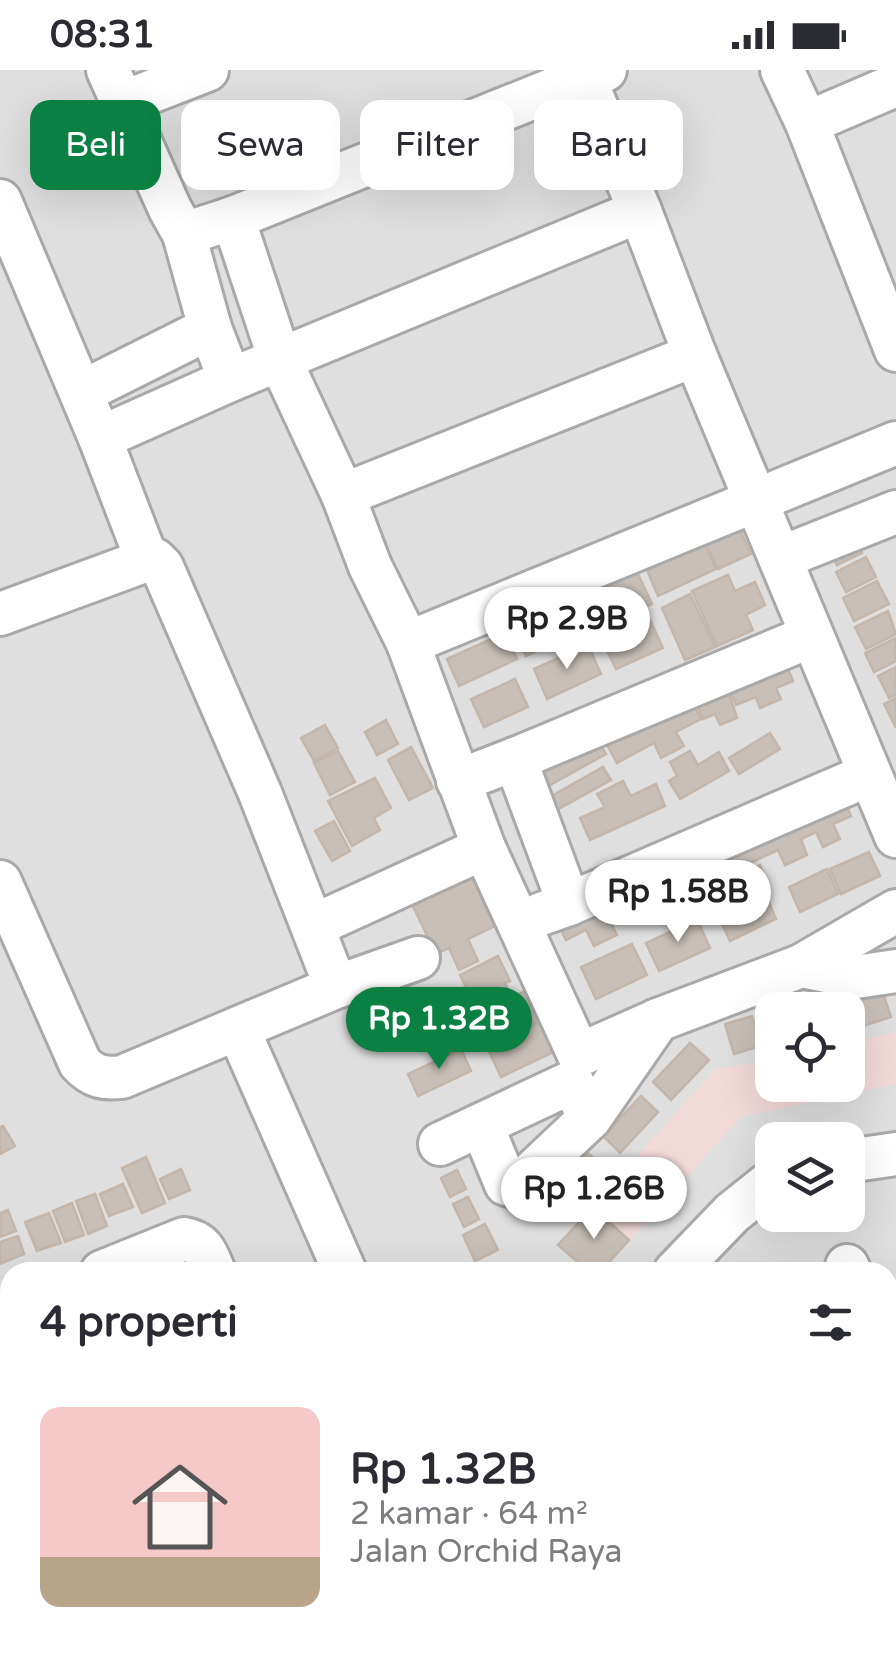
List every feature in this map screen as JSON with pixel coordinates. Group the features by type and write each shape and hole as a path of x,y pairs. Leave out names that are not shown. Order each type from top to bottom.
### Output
{"street":[{"path":"207,70 115,87 184,234 210,328 230,380"},
{"path":"782,70 880,260 896,350"},
{"path":"184,234 233,218 590,72 695,355 896,836"},
{"path":"807,123 896,86"},
{"path":"0,201 82,392 147,560"},
{"path":"100,438 230,380 640,211"},
{"path":"233,218 280,360 408,643 484,848 580,1085"},
{"path":"82,392 210,328"},
{"path":"343,495 695,355"},
{"path":"408,643 896,443"},
{"path":"780,558 896,512"},
{"path":"0,614 147,560 155,560 167,573 336,987"},
{"path":"458,780 811,636"},
{"path":"514,759 569,904"},
{"path":"517,922 569,904 868,775"},
{"path":"312,926 484,848"},
{"path":"0,882 80,1062 90,1073 108,1078 122,1077 336,987 418,958"},
{"path":"440,1144 580,1085 658,1020 801,966 896,911"},
{"path":"801,966 856,977 896,971"},
{"path":"482,1126 506,1184 517,1187 580,1085 658,1020"},
{"path":"238,1029 341,1262"},
{"path":"865,1159 896,1154"},
{"path":"685,1262 755,1195"},
{"path":"127,1262 184,1239 196,1241 204,1248 210,1262"}],"shaded area":[{"path":"0,70 896,70 896,1262 0,1262"},
{"path":"896,1032 896,1084 865,1091 865,1039"},
{"path":"755,1063 755,1102 811,1102 741,1117 609,1262 578,1262 558,1245 715,1069"}],"building":[{"path":"738,526 751,554 718,569 704,541"},
{"path":"851,530 862,553 837,565 826,543"},
{"path":"705,544 716,569 658,596 647,570"},
{"path":"866,557 876,577 846,592 836,572"},
{"path":"637,572 652,604 593,631 579,599"},
{"path":"728,575 735,591 755,582 765,605 746,615 753,630 717,646 692,591"},
{"path":"877,581 889,604 854,621 843,598"},
{"path":"690,594 715,647 685,660 662,608"},
{"path":"568,603 581,631 526,656 513,629"},
{"path":"888,611 896,634 866,649 855,627"},
{"path":"650,620 663,648 616,669 603,642"},
{"path":"505,633 517,659 459,686 447,659"},
{"path":"896,638 896,661 874,672 865,653"},
{"path":"588,645 601,674 547,699 534,669"},
{"path":"785,661 793,681 776,688 781,699 760,708 756,697 736,705 728,685"},
{"path":"896,667 896,695 889,698 878,676"},
{"path":"515,679 528,707 484,727 471,699"},
{"path":"727,687 737,718 720,725 715,714 703,719 696,701"},
{"path":"689,695 701,719 676,732 684,746 661,758 654,743 617,763 604,739"},
{"path":"896,698 896,728 884,704"},
{"path":"386,720 398,744 377,755 365,732"},
{"path":"325,725 338,748 314,761 301,738"},
{"path":"770,733 780,749 739,774 729,758"},
{"path":"596,737 606,754 550,785 541,769"},
{"path":"411,747 433,788 409,800 388,760"},
{"path":"338,751 355,782 330,795 314,763"},
{"path":"690,751 698,765 719,752 729,771 680,799 669,781 677,776 670,762"},
{"path":"603,767 611,780 555,811 548,798"},
{"path":"375,778 391,808 374,818 380,830 352,846 328,801"},
{"path":"623,781 631,796 656,784 665,806 590,840 580,818 605,807 597,794"},
{"path":"843,797 851,816 833,824 840,839 823,847 816,832 801,839 807,855 785,865 778,850 735,870 742,885 725,893 710,860"},
{"path":"334,821 350,851 332,861 315,831"},
{"path":"869,852 880,876 841,894 830,869"},
{"path":"694,857 704,877 669,895 675,907 656,916 651,905 639,910 629,890"},
{"path":"760,865 765,878 749,885 743,873"},
{"path":"827,869 838,894 800,912 789,887"},
{"path":"471,874 495,926 468,939 478,961 459,970 449,948 436,954 411,902"},
{"path":"621,885 632,907 609,919 617,935 594,946 586,930 566,940 555,918"},
{"path":"765,893 776,919 730,941 718,915"},
{"path":"697,919 710,948 659,971 646,943"},
{"path":"632,944 647,975 596,999 581,967"},
{"path":"498,956 510,981 505,983 510,994 487,1005 482,994 472,999 460,975"},
{"path":"525,991 539,1020 488,1045 474,1015"},
{"path":"883,993 891,1017 865,1025 865,999"},
{"path":"752,1016 755,1048 734,1054 725,1024"},
{"path":"542,1021 556,1051 501,1077 487,1047"},
{"path":"690,1043 709,1060 671,1100 653,1082"},
{"path":"461,1049 471,1071 418,1096 408,1074"},
{"path":"641,1096 658,1112 620,1153 603,1136"},
{"path":"0,1127 15,1146 0,1154"},
{"path":"588,1153 607,1171 571,1209 552,1191"},
{"path":"146,1157 165,1203 142,1213 122,1168"},
{"path":"181,1169 190,1190 169,1199 160,1179"},
{"path":"457,1170 466,1189 450,1197 441,1178"},
{"path":"123,1184 133,1207 109,1216 100,1194"},
{"path":"95,1194 107,1226 88,1234 76,1201"},
{"path":"468,1197 479,1219 464,1227 453,1204"},
{"path":"72,1203 84,1235 65,1242 53,1211"},
{"path":"593,1207 629,1240 609,1262 578,1262 558,1245"},
{"path":"8,1210 16,1231 0,1237 0,1213"},
{"path":"49,1213 61,1243 37,1251 25,1222"},
{"path":"485,1224 498,1250 475,1261 463,1235"},
{"path":"18,1236 24,1254 0,1262 0,1242"}]}
